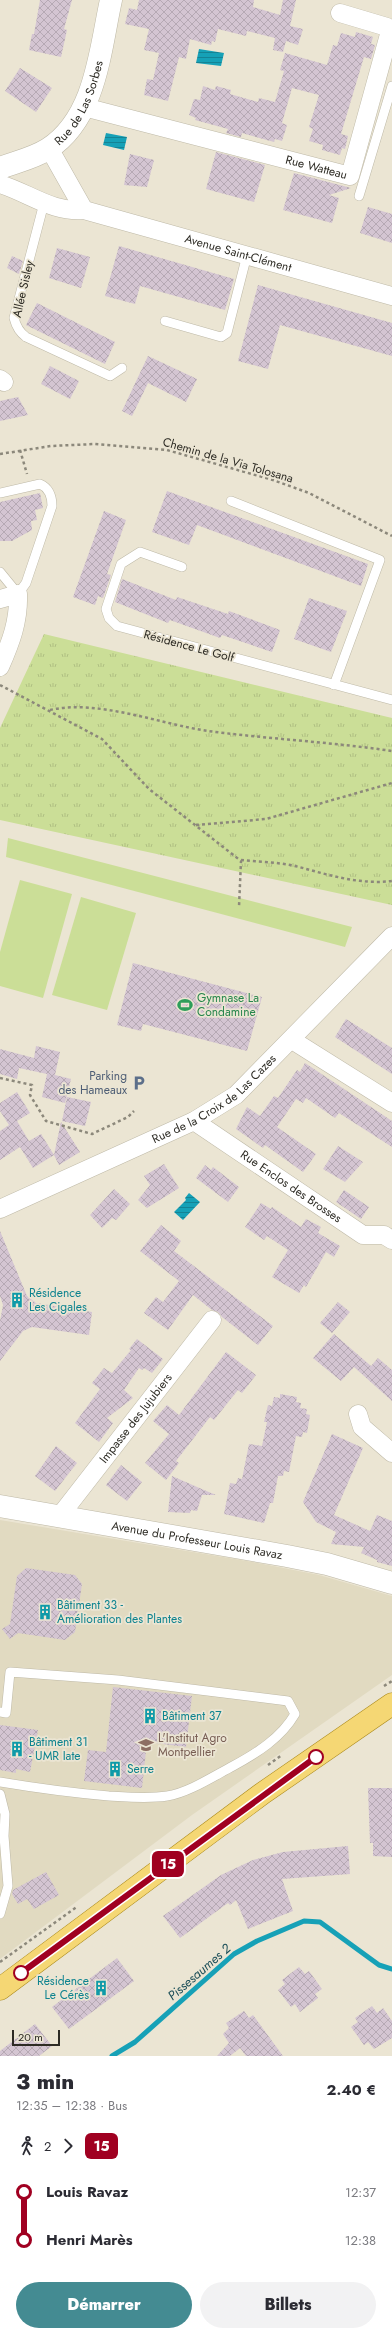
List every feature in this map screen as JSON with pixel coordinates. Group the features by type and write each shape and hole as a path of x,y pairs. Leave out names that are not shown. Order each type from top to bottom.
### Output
{"main road":[{"path":"0,1989 263,1794 392,1704"}],"street":[{"name":"Rue de Las Sorbes","path":"9,165 49,148 69,130 84,107 96,72 111,0"},
{"name":"Rue Watteau","path":"84,107 350,176 390,31 387,27 337,6"},
{"path":"337,6 392,17"},
{"path":"49,148 84,210"},
{"name":"Avenue Saint-Clément","path":"9,165 13,173 13,181 8,187 44,203 72,211 84,210 392,296"},
{"path":"0,599 18,594 18,614 14,636 0,667"},
{"name":"Rue de la Croix de Las Cazes","path":"0,1209 194,1121 236,1095 292,1040 392,936"},
{"path":"292,1040 392,1103"},
{"name":"Rue Enclos des Brosses","path":"194,1121 364,1235 384,1235 392,1240"},
{"name":"Impasse des Jujubiers","path":"59,1517 212,1320"},
{"path":"358,1414 362,1427 392,1453"},
{"name":"Avenue du Professeur Louis Ravaz","path":"0,1506 288,1556 327,1564 392,1583"}],"lane":[{"path":"359,196 392,86"},
{"name":"Allée Sisley","path":"44,203 14,318 16,325 20,332 26,337 110,376 122,368"},
{"path":"165,321 221,337 227,333 247,255"},
{"path":"0,493 30,486 44,486 52,497 52,506 29,576 18,594 0,572"},
{"path":"231,501 380,560 334,685"},
{"name":"Résidence Le Golf","path":"182,567 140,552 126,559 121,564 106,609 109,618 117,626 392,700"},
{"path":"0,1712 6,1713 10,1672 118,1680 288,1701 295,1714 287,1728 245,1760 203,1782 168,1796 135,1798 46,1790 0,1782"},
{"path":"0,1794 5,1814 4,1836 8,1886 0,1914"}],"path":[{"name":"Chemin de la Via Tolosana","path":"0,454 20,450 95,444 167,450 273,480 309,493 392,536"},
{"path":"20,450 30,486"},
{"path":"0,685 50,710 102,739 149,789 240,860 280,863 346,879 381,882 392,881"},
{"path":"50,710 67,706 124,713 207,731 392,751"},
{"path":"195,825 266,819 392,783"},
{"path":"239,907 240,860"},
{"path":"0,1078 32,1085 30,1095 46,1121 92,1134 128,1116 134,1111"}],"shaded area":[{"name":"L'Institut Agro Montpellier","path":"0,1520 253,1562 319,1575 392,1596 392,1675 192,1815 0,1959"}],"green space":[{"path":"44,634 392,718 392,905 0,820 0,728"},
{"path":"8,838 352,927 345,947 6,857"},
{"path":"20,880 72,894 43,998 0,986 0,952"},
{"path":"81,897 136,913 107,1010 52,995"}],"water":[{"path":"199,49 224,53 221,66 196,63"},
{"path":"106,133 127,137 124,150 103,145"},
{"path":"189,1193 200,1202 183,1220 174,1212 186,1200 185,1198"}],"building":[{"path":"40,0 72,0 64,29 67,30 61,57 29,50 32,34 34,34"},
{"path":"139,0 254,0 253,7 280,15 283,0 296,0 290,26 303,29 298,45 286,41 283,52 273,50 275,38 247,31 246,36 218,29 215,42 212,41 211,45 190,39 186,59 179,57 168,101 144,95 147,79 153,80 159,53 144,50 149,29 125,24 129,8 137,10"},
{"path":"356,32 373,37 371,44 375,45 371,59 364,57 341,134 348,136 345,149 342,148 340,155 322,150 323,145 309,141 313,129 309,127 319,95 292,88 282,123 287,125 282,141 275,139 274,142 242,133 241,137 226,133 228,129 195,120 196,118 189,115 194,99 200,100 203,86 215,90 216,86 231,90 230,94 258,102 259,98 275,102 284,71 280,70 285,53 327,65 333,45 337,46 341,33 355,37"},
{"path":"20,68 52,88 36,112 5,91"},
{"path":"216,152 265,165 254,202 206,189"},
{"path":"130,154 154,160 147,187 124,185"},
{"path":"294,173 351,188 329,195 339,198 332,223 283,210"},
{"path":"368,207 392,214 392,243 360,233"},
{"path":"119,246 234,279 225,310 140,286 135,304 105,296"},
{"path":"57,248 90,257 81,288 49,278"},
{"path":"12,256 23,261 19,274 7,268"},
{"path":"258,285 392,323 392,356 280,325 268,369 238,361"},
{"path":"37,303 115,342 105,364 26,325"},
{"path":"148,356 197,379 186,402 148,383 132,416 122,411"},
{"path":"50,366 79,381 70,399 41,384"},
{"path":"18,397 28,415 0,421 0,401"},
{"path":"167,491 368,564 361,586 197,525 189,545 152,532"},
{"path":"40,493 43,508 35,510 37,520 31,521 32,530 12,541 0,541 0,502"},
{"path":"104,511 126,520 107,574 111,575 103,598 98,596 95,605 73,597"},
{"path":"122,579 176,600 177,597 228,614 229,611 280,630 272,652 222,635 220,638 170,620 168,623 115,602"},
{"path":"309,598 347,611 331,652 294,639"},
{"path":"133,963 262,997 247,1051 143,1024 141,1031 117,1025"},
{"path":"346,1019 392,1048 392,1074 335,1037"},
{"path":"36,1046 60,1052 55,1075 71,1079 65,1103 42,1097 47,1074 19,1068 17,1079 0,1074 0,1049 34,1058"},
{"path":"305,1063 392,1121 392,1147 339,1113 335,1118 306,1098 303,1103 296,1099 277,1127 316,1154 303,1172 265,1145 263,1148 236,1129 247,1107 260,1116 274,1096 278,1098 297,1070 300,1072"},
{"path":"17,1092 30,1113 17,1121 29,1141 41,1134 54,1155 33,1168 20,1147 0,1160 0,1131 9,1125 0,1111 0,1103"},
{"path":"67,1097 91,1102 85,1126 62,1121"},
{"path":"61,1122 80,1152 59,1165 54,1155"},
{"path":"338,1146 363,1162 345,1182 323,1169"},
{"path":"164,1164 179,1188 147,1208 138,1200 150,1185 144,1176"},
{"path":"205,1165 211,1170 213,1167 239,1187 228,1202 196,1178"},
{"path":"114,1189 130,1204 116,1220 112,1218 102,1228 90,1215"},
{"path":"344,1190 369,1207 361,1219 336,1202"},
{"path":"261,1203 271,1209 272,1207 301,1227 306,1219 321,1227 318,1233 340,1246 334,1257 326,1252 306,1287 304,1285 299,1293 272,1277 288,1250 267,1236 264,1240 245,1227"},
{"path":"161,1225 181,1241 174,1251 273,1326 258,1345 222,1317 218,1312 212,1310 193,1295 168,1330 144,1313 156,1297 163,1302 179,1281 140,1251"},
{"name":"Résidence Les Cigales","path":"0,1231 27,1296 36,1303 92,1312 89,1335 32,1327 23,1331 0,1361 0,1321 3,1305 0,1296"},
{"path":"338,1302 350,1312 332,1333 320,1323"},
{"path":"334,1334 371,1366 378,1358 392,1370 392,1401 354,1367 341,1381 313,1358"},
{"path":"137,1339 163,1359 152,1373 144,1368 142,1370 139,1368 124,1390 133,1398 107,1418 113,1423 99,1442 75,1423 100,1389 92,1383 104,1368 112,1373 131,1350 129,1349"},
{"path":"226,1352 256,1375 242,1393 238,1390 214,1420 210,1417 176,1461 179,1463 166,1480 145,1463 169,1434 153,1421 167,1405 179,1415"},
{"path":"280,1394 297,1397 296,1402 301,1403 300,1408 307,1409 306,1414 310,1415 307,1433 303,1432 302,1437 296,1436 289,1472 284,1471 283,1476 278,1476 273,1503 270,1503 264,1523 224,1514 230,1483 236,1484 238,1478 242,1479 249,1444 262,1446 267,1422 264,1422 268,1405 272,1406 274,1397 280,1398"},
{"path":"332,1434 363,1448 334,1515 370,1531 377,1515 392,1521 392,1566 377,1562 377,1560 361,1553 364,1547 331,1544 336,1532 316,1522 303,1502"},
{"path":"56,1446 77,1463 55,1491 35,1476"},
{"path":"121,1465 142,1482 127,1501 106,1485"},
{"path":"172,1476 216,1495 202,1495 197,1511 191,1510 190,1513 168,1512"},
{"name":"Bâtiment 33 - Amélioration des Plantes","path":"26,1568 75,1575 82,1584 75,1632 65,1640 18,1633 10,1639 2,1629 10,1624 17,1576"},
{"name":"Bâtiment 37","path":"113,1687 192,1696 186,1747 147,1742 142,1788 84,1781 88,1750 106,1752"},
{"name":"Bâtiment 31 - UMR Iate","path":"0,1725 38,1730 30,1772 16,1769 16,1773 0,1770"},
{"path":"368,1788 392,1788 392,1857 373,1856 373,1843 370,1843"},
{"path":"348,1846 350,1874 282,1879 293,1911 248,1929 236,1900 230,1905 228,1903 180,1938 163,1916 221,1875 253,1860 283,1852"},
{"path":"46,1872 59,1895 34,1909 27,1899 18,1904 12,1894 13,1890"},
{"name":"Résidence Le Cérès","path":"117,1958 134,1981 69,2029 52,2007"},
{"path":"299,1967 305,1974 309,1971 322,1989 315,1994 318,1998 300,2012 295,2004 291,2007 278,1990 285,1984 282,1980"},
{"path":"372,2006 377,2013 383,2008 392,2021 392,2038 374,2049 368,2042 364,2045 351,2027 358,2022 355,2018"},
{"path":"244,2011 249,2018 253,2015 283,2056 246,2056 240,2048 230,2056 217,2056 229,2043 223,2034 229,2028 226,2023"},
{"name":"Résidence Le Cérès","path":"35,2024 52,2046 39,2056 0,2056 0,2051"}],"waterway":[{"name":"Pissesaumes 2","path":"112,2056 135,2042 234,1954 257,1941 304,1921 320,1922 379,1965 392,1969"}],"bus line":[{"name":"15","path":"21,1973 263,1794 316,1757"}],"place":[{"name":"Gymnase La Condamine","path":"185,1005"},
{"name":"Parking des Hameaux","path":"139,1083"},
{"name":"Résidence Les Cigales","path":"17,1300"},
{"name":"Bâtiment 33 - Amélioration des Plantes","path":"45,1612"},
{"name":"Bâtiment 37","path":"150,1716"},
{"name":"L'Institut Agro Montpellier","path":"146,1745"},
{"name":"Bâtiment 31 - UMR Iate","path":"17,1749"},
{"name":"Serre","path":"115,1769"},
{"name":"Résidence Le Cérès","path":"101,1988"}]}
